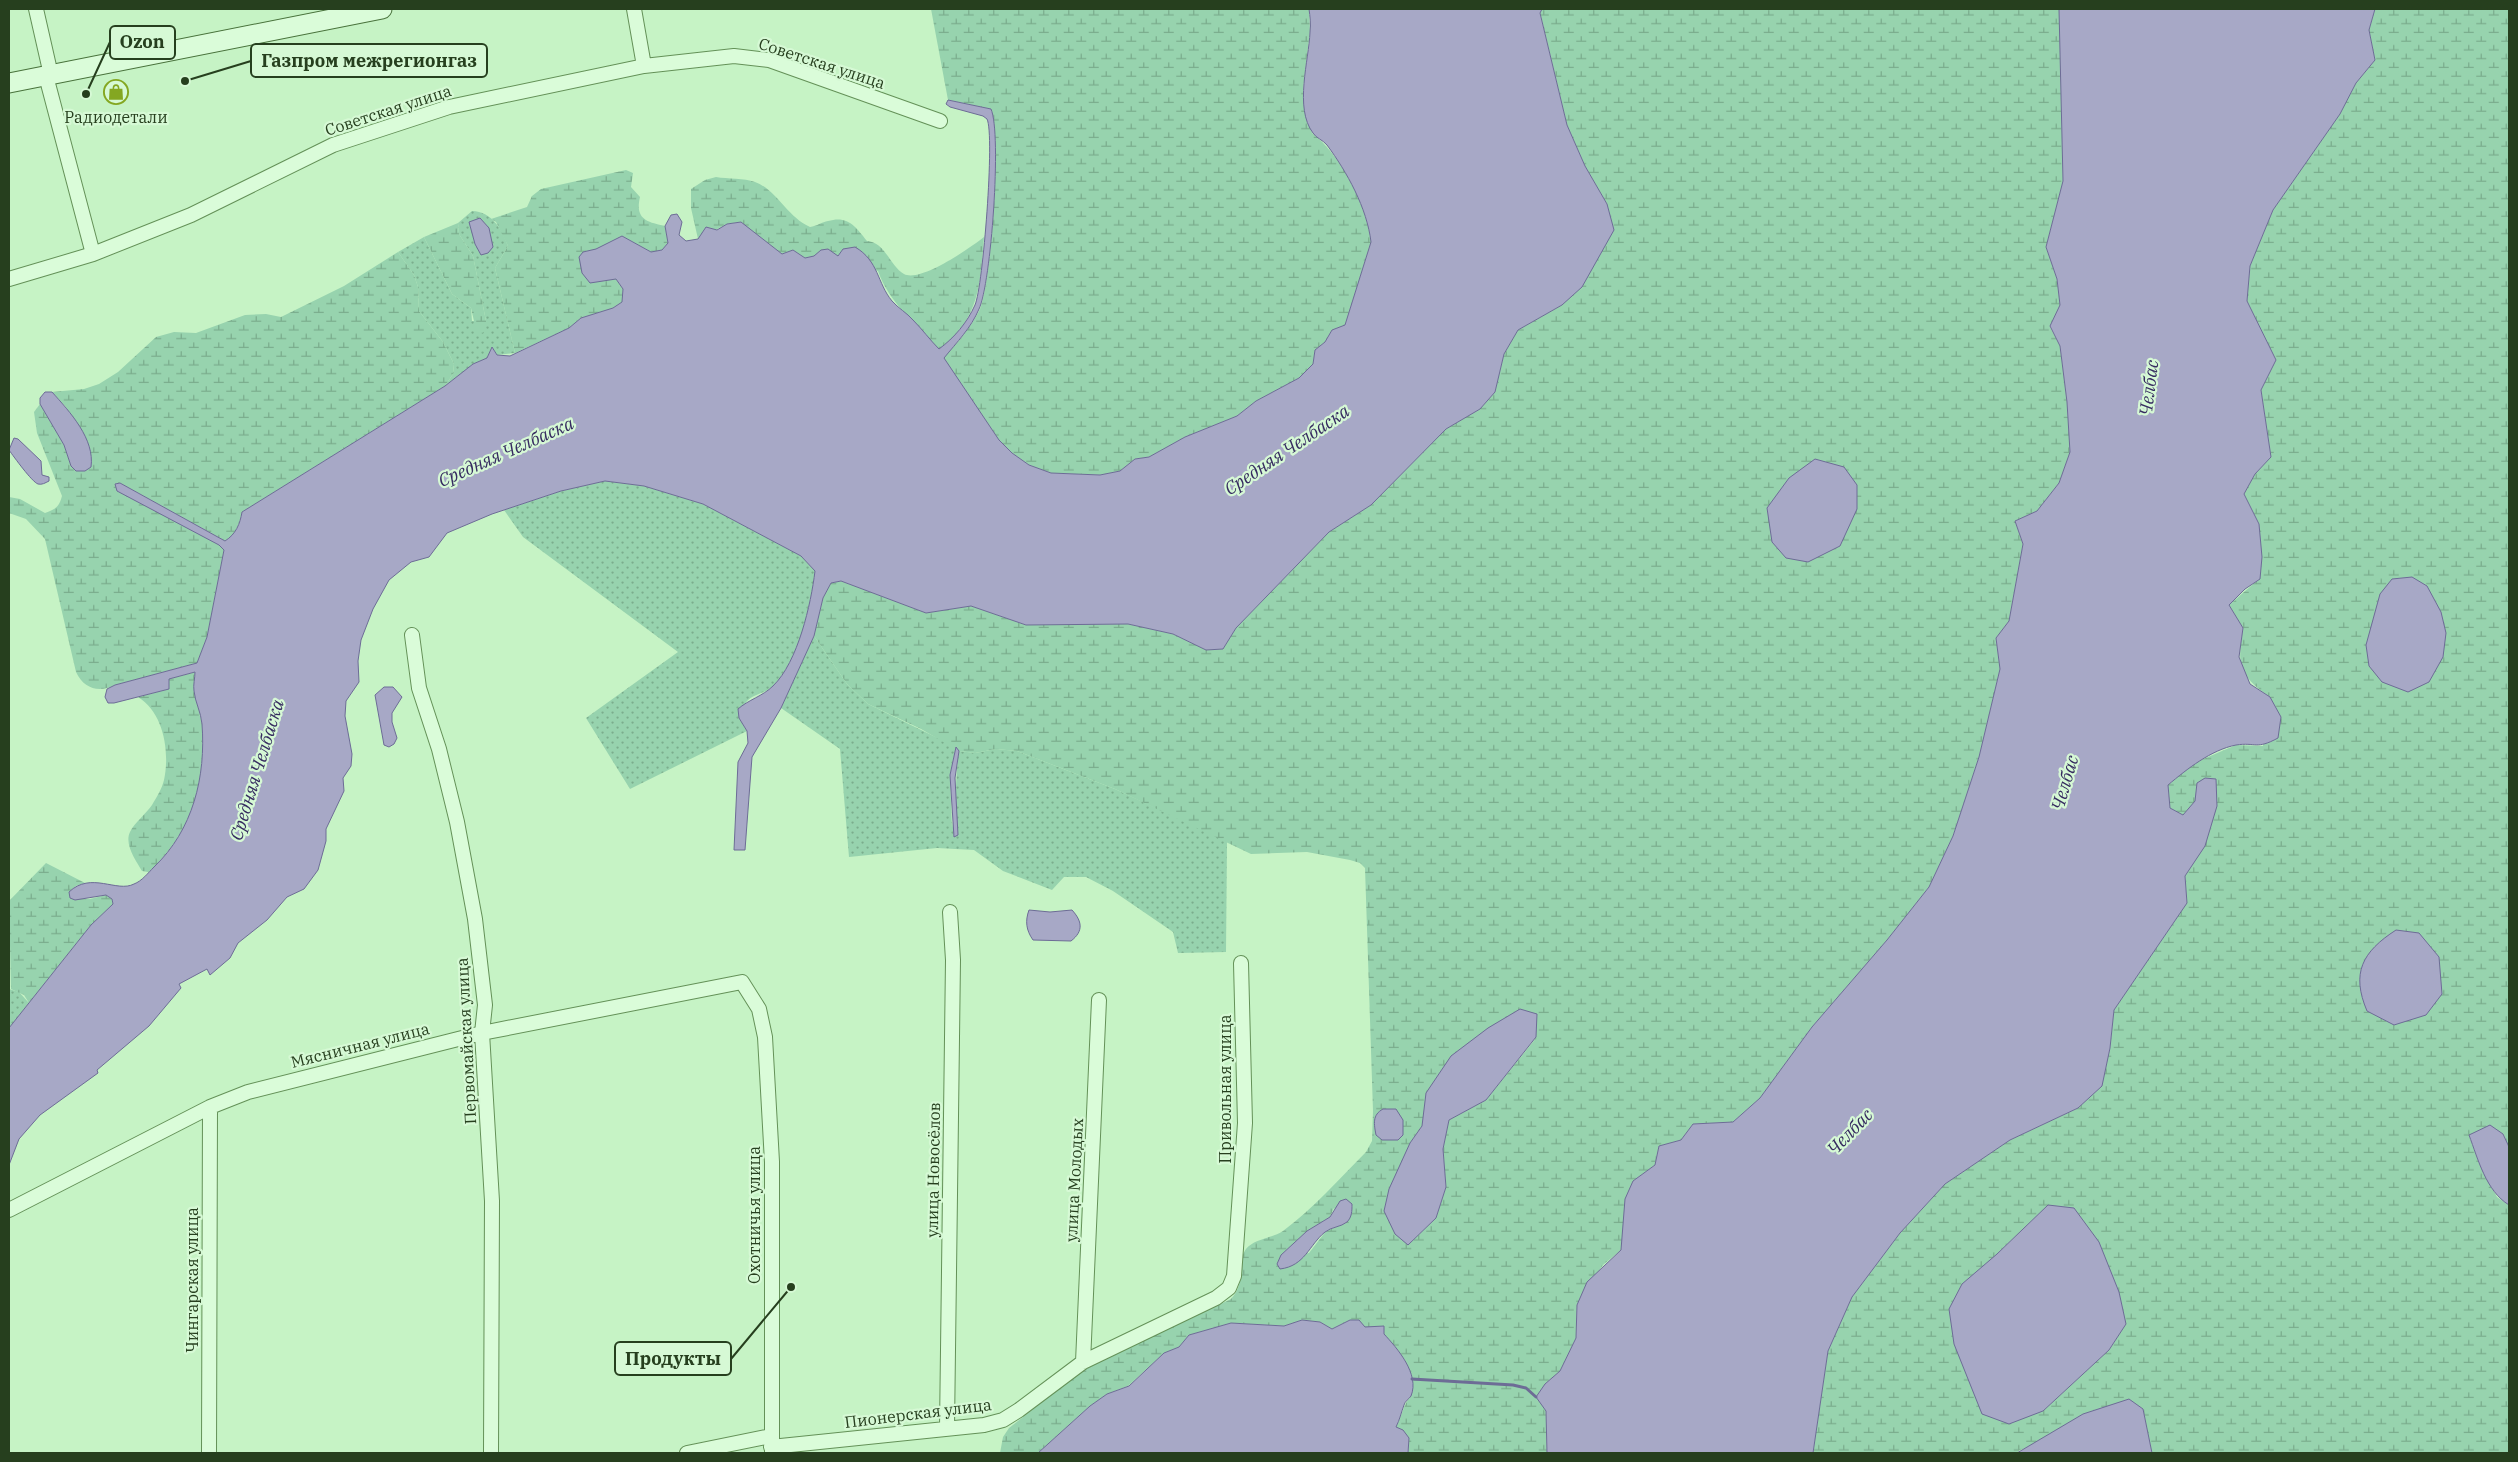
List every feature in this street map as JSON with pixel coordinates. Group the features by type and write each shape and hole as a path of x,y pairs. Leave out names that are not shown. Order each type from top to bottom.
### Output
{"main road":[{"path":"9,83 327,14 382,9"}],"street":[{"path":"36,9 48,75 93,254"},
{"path":"634,9 644,66"},
{"name":"Советская улица","path":"9,279 93,254 191,215 333,145 449,107 644,66 734,56 751,56 769,60 940,121"},
{"name":"Первомайская улица","path":"412,635 419,688 439,749 457,822 475,919 485,1005 482,1033 492,1201 491,1453"},
{"name":"улица Новосёлов","path":"947,1428 953,960 950,912"},
{"name":"Привольная улица","path":"1234,1276 1245,1124 1241,963"},
{"name":"Мясничная улица","path":"9,1210 210,1106 248,1092 482,1033 742,982"},
{"name":"Охотничья улица","path":"742,982 760,1009 764,1022 766,1047 772,1162 771,1445"},
{"name":"улица Молодых","path":"1083,1362 1099,1000"},
{"name":"Чингарская улица","path":"209,1453 210,1106"},
{"name":"Пионерская улица","path":"687,1453 984,1425 1003,1420 1083,1362 1223,1294 1229,1288 1234,1276"}],"green space":[{"path":"931,9 1309,9 1310,31 1303,89 1312,133 1333,154 1351,182 1369,228 1371,242 1345,326 1332,330 1325,342 1315,350 1313,364 1299,378 1256,401 1237,416 1185,437 1149,457 1135,459 1120,471 1100,475 1051,473 1029,465 1012,453 999,440 943,358 973,322 980,309 984,294 994,209 995,147 991,109 948,100"},
{"path":"1542,9 2059,9 2063,181 2046,247 2057,279 2060,305 2050,327 2060,346 2067,402 2070,452 2059,483 2037,511 2015,521 2023,544 2009,621 1996,638 2000,669 1979,757 1953,836 1929,887 1887,940 1812,1027 1760,1098 1733,1122 1693,1124 1681,1140 1659,1146 1655,1165 1633,1181 1621,1250 1603,1265 1577,1305 1576,1338 1560,1371 1545,1384 1547,1453 1408,1453 1409,1438 1396,1427 1411,1396 1405,1360 1376,1327 1365,1327 1350,1320 1332,1329 1320,1322 1302,1320 1284,1326 1231,1323 1189,1335 1179,1347 1164,1353 1128,1386 1107,1394 1090,1406 1038,1453 1000,1453 1003,1437 1009,1428 1079,1373 1231,1299 1239,1286 1242,1259 1246,1249 1254,1243 1283,1231 1305,1213 1366,1152 1372,1141 1373,1111 1365,868 1360,863 1350,860 1307,852 1251,854 1115,789 1017,751 996,749 975,753 959,751 921,729 868,704 847,684 814,636 823,598 831,583 841,581 926,613 971,606 1026,625 1128,624 1173,634 1206,650 1223,649 1236,628 1329,532 1371,505 1446,429 1480,409 1495,392 1504,354 1518,330 1562,305 1607,204 1585,166 1567,125 1540,12","holes":["1536,1038 1486,1100 1449,1120 1443,1149 1446,1187 1436,1218 1408,1245 1410,1143 1422,1126","1334,1208 1346,1223 1326,1231 1309,1253 1281,1255 1307,1231 1330,1217"]},
{"path":"2375,9 2509,9 2509,1147 2503,1134 2469,1135 2479,1163 2497,1197 2509,1205 2509,1453 2152,1453 2143,1409 2020,1450 2017,1453 1813,1453 1828,1351 1852,1297 1900,1233 1945,1184 2010,1140 2078,1108 2101,1086 2110,1048 2114,1010 2187,903 2185,876 2205,845 2196,801 2183,815 2170,808 2168,785 2194,763 2236,745 2263,746 2270,697 2251,682 2242,668 2240,651 2243,628 2229,605 2259,579 2259,524 2244,494 2255,474 2271,457 2261,390 2276,360 2247,301 2250,266 2273,210 2340,114 2356,83 2375,60 2369,30","holes":["2047,1206 2126,1324 2109,1350 2043,1411 1997,1254"]},
{"path":"626,170 633,173 631,187 640,197 639,210 641,215 647,221 665,226 668,243 662,250 651,252 622,236 596,250 583,252 591,282 616,279 623,289 622,302 613,308 581,318 569,328 515,353 495,268 508,246 496,222 491,219 527,207 532,196 541,189"},
{"path":"716,177 746,180 763,186 795,217 810,227 835,220 851,223 867,241 878,245 904,274 921,274 933,269 957,256 984,237 979,285 970,313 963,326 939,350 896,303 878,271 821,250 815,256 805,258 793,250 782,254 740,222 727,224 698,239 691,208 691,189 705,180"},
{"path":"472,211 485,214 495,222 508,246 495,268 515,353 497,355 492,347 487,358 473,364 445,386 453,374 454,364 443,342 419,311 418,287 414,275 398,252 424,237 452,294 471,308 472,321 486,321 473,256 459,234 458,223"},
{"path":"458,223 459,234 473,256 486,321 486,330 482,333 476,330 471,308 452,294 424,237"},
{"path":"398,252 414,275 418,287 419,311 443,342 454,364 453,374 445,386 242,512 237,528 225,541 120,483 115,484 219,545 224,550 207,637 197,663 103,689 88,686 79,678 76,672 45,539 26,519 9,513 9,497 20,499 45,513 60,503 62,496 37,433 34,412 40,404 64,445 71,466 76,471 85,471 66,407 52,392 84,389 99,384 118,372 156,337 174,332 196,333 245,315 266,314 281,317 344,286"},
{"path":"605,481 644,486 703,504 801,556 815,571 807,616 797,647 791,661 774,685 747,701 739,718 747,731 630,789 586,718 678,652 523,537 504,510 561,491"},
{"path":"814,636 847,684 868,704 956,747 950,775 952,828 959,751 975,753 996,749 1017,751 1115,789 1227,841 1226,952 1178,953 1173,932 1113,891 1086,877 1064,877 1052,890 1003,871 974,850 937,848 849,857 840,749 781,708"},
{"path":"196,672 195,696 202,725 201,767 198,787 186,823 176,840 149,872 142,871 128,842 130,832 152,805 160,790 166,769 166,757 163,734 159,723 147,704 138,697 169,689 169,679"},
{"path":"46,863 85,883 76,886 69,892 70,898 90,899 106,895 112,899 113,904 91,925 29,1003 24,995 11,989 9,901"},
{"path":"9,989 19,992 29,1003 9,1028"}],"water":[{"name":"Средняя Челбаска","path":"1309,9 1542,9 1540,13 1567,125 1585,166 1607,204 1614,230 1582,287 1562,305 1518,330 1504,354 1495,392 1480,409 1446,429 1371,505 1329,532 1236,628 1223,649 1206,650 1173,634 1128,624 1026,625 971,606 926,613 841,581 831,583 823,598 814,636 781,708 752,757 745,850 734,850 738,762 748,743 747,731 739,718 738,709 773,686 790,663 807,616 815,571 801,556 703,504 644,486 605,481 561,491 492,514 447,533 429,557 411,562 389,580 373,609 361,640 358,661 359,682 346,701 345,716 352,754 351,766 343,778 344,791 326,829 326,841 318,870 304,889 287,897 267,920 238,943 230,958 210,975 207,969 179,984 181,988 149,1026 97,1070 98,1073 40,1115 19,1139 9,1165 9,1028 91,925 113,904 112,899 106,895 75,900 70,898 69,892 77,886 86,883 127,886 137,883 142,879 179,836 194,801 202,764 202,724 194,691 195,672 169,679 169,689 114,703 108,703 105,697 107,689 115,685 197,663 207,637 224,550 219,545 117,491 115,484 120,483 225,541 237,528 242,512 445,386 473,364 487,358 492,347 497,355 510,356 569,328 581,318 613,308 622,302 623,289 616,279 590,283 582,273 579,257 583,252 596,249 622,236 651,252 662,250 668,243 665,226 671,215 677,214 682,222 679,235 686,241 698,239 706,227 717,230 727,224 741,222 782,254 793,250 805,258 814,256 821,250 828,249 838,256 843,249 855,247 869,259 892,301 911,317 939,349 960,330 975,305 981,271 989,180 990,152 987,119 983,116 950,107 946,104 948,100 991,109 994,124 995,177 991,241 979,309 963,335 944,358 999,440 1012,453 1029,465 1051,473 1100,475 1120,471 1135,459 1149,457 1185,437 1237,416 1256,401 1299,378 1313,364 1315,350 1325,342 1332,330 1345,325 1371,242 1361,203 1349,179 1327,145 1314,135 1307,123 1303,97 1310,29"},
{"name":"Челбас","path":"2059,9 2375,9 2369,30 2375,60 2356,83 2340,114 2273,210 2250,266 2247,301 2276,360 2261,390 2271,457 2255,474 2244,494 2259,524 2262,557 2260,579 2245,589 2229,605 2243,628 2239,657 2250,684 2270,697 2281,717 2278,738 2265,744 2236,745 2217,751 2191,767 2168,785 2170,808 2183,815 2195,801 2197,783 2205,778 2216,779 2217,806 2205,846 2185,876 2187,903 2114,1010 2110,1048 2102,1086 2078,1108 2010,1140 1945,1184 1900,1233 1852,1297 1828,1351 1813,1453 1547,1453 1546,1411 1536,1397 1545,1384 1560,1371 1576,1338 1577,1305 1587,1282 1621,1250 1625,1199 1633,1181 1655,1165 1659,1146 1681,1140 1693,1124 1733,1122 1760,1098 1812,1027 1887,940 1929,887 1953,836 1979,757 2000,669 1996,638 2009,621 2023,544 2015,521 2037,511 2059,483 2070,452 2067,402 2060,346 2050,326 2060,305 2057,279 2046,247 2063,181"},
{"path":"480,218 489,228 493,247 488,253 481,255 475,244 469,222"},
{"path":"45,392 52,392 80,426 89,446 91,457 91,467 85,471 76,471 71,466 64,445 40,404 40,398"},
{"path":"14,438 18,439 41,461 42,475 49,477 49,481 38,484 23,469 9,450"},
{"path":"1815,459 1844,467 1857,485 1857,509 1840,546 1808,562 1786,558 1772,542 1767,508 1789,478"},
{"path":"2412,577 2427,586 2441,612 2446,633 2443,657 2429,682 2408,692 2382,682 2369,666 2366,645 2380,594 2392,579"},
{"path":"384,687 393,687 402,697 392,713 392,722 397,738 394,744 389,747 384,745 375,695"},
{"path":"956,747 959,751 955,778 958,835 954,837 950,775"},
{"path":"1029,910 1050,912 1072,910 1080,922 1080,930 1071,941 1033,940 1027,925"},
{"path":"2396,930 2419,933 2439,957 2442,994 2426,1015 2394,1025 2367,1011 2362,998 2360,974 2368,955 2384,938"},
{"path":"1520,1009 1537,1014 1536,1037 1486,1100 1449,1120 1443,1149 1446,1187 1436,1218 1408,1245 1395,1234 1384,1211 1389,1189 1410,1143 1422,1126 1426,1093 1451,1056 1488,1028"},
{"path":"1383,1109 1396,1109 1403,1120 1403,1135 1398,1140 1382,1140 1376,1135 1375,1117"},
{"path":"2490,1125 2503,1134 2509,1147 2509,1205 2494,1192 2484,1174 2469,1135"},
{"path":"1346,1199 1352,1204 1349,1220 1325,1232 1295,1264 1280,1269 1277,1264 1281,1255 1307,1231 1330,1217 1340,1201"},
{"path":"2048,1205 2074,1208 2099,1242 2119,1292 2126,1324 2109,1350 2043,1411 2009,1424 1982,1414 1954,1344 1949,1309 1962,1284 1997,1254"},
{"path":"1302,1320 1320,1322 1332,1329 1350,1320 1359,1320 1365,1327 1384,1326 1384,1334 1406,1362 1412,1379 1413,1388 1411,1396 1405,1404 1396,1427 1403,1430 1409,1438 1408,1453 1038,1453 1090,1406 1107,1394 1129,1386 1164,1353 1179,1347 1189,1335 1231,1323 1284,1326"},
{"path":"2129,1399 2143,1409 2152,1453 2017,1453 2083,1414"}],"waterway":[{"path":"1412,1379 1513,1385 1526,1388 1536,1397"}],"place":[{"name":"Газпром межрегионгаз","path":"185,81"},
{"name":"Радиодетали","path":"116,92"},
{"name":"Ozon","path":"86,94"},
{"name":"Продукты","path":"791,1287"}]}
